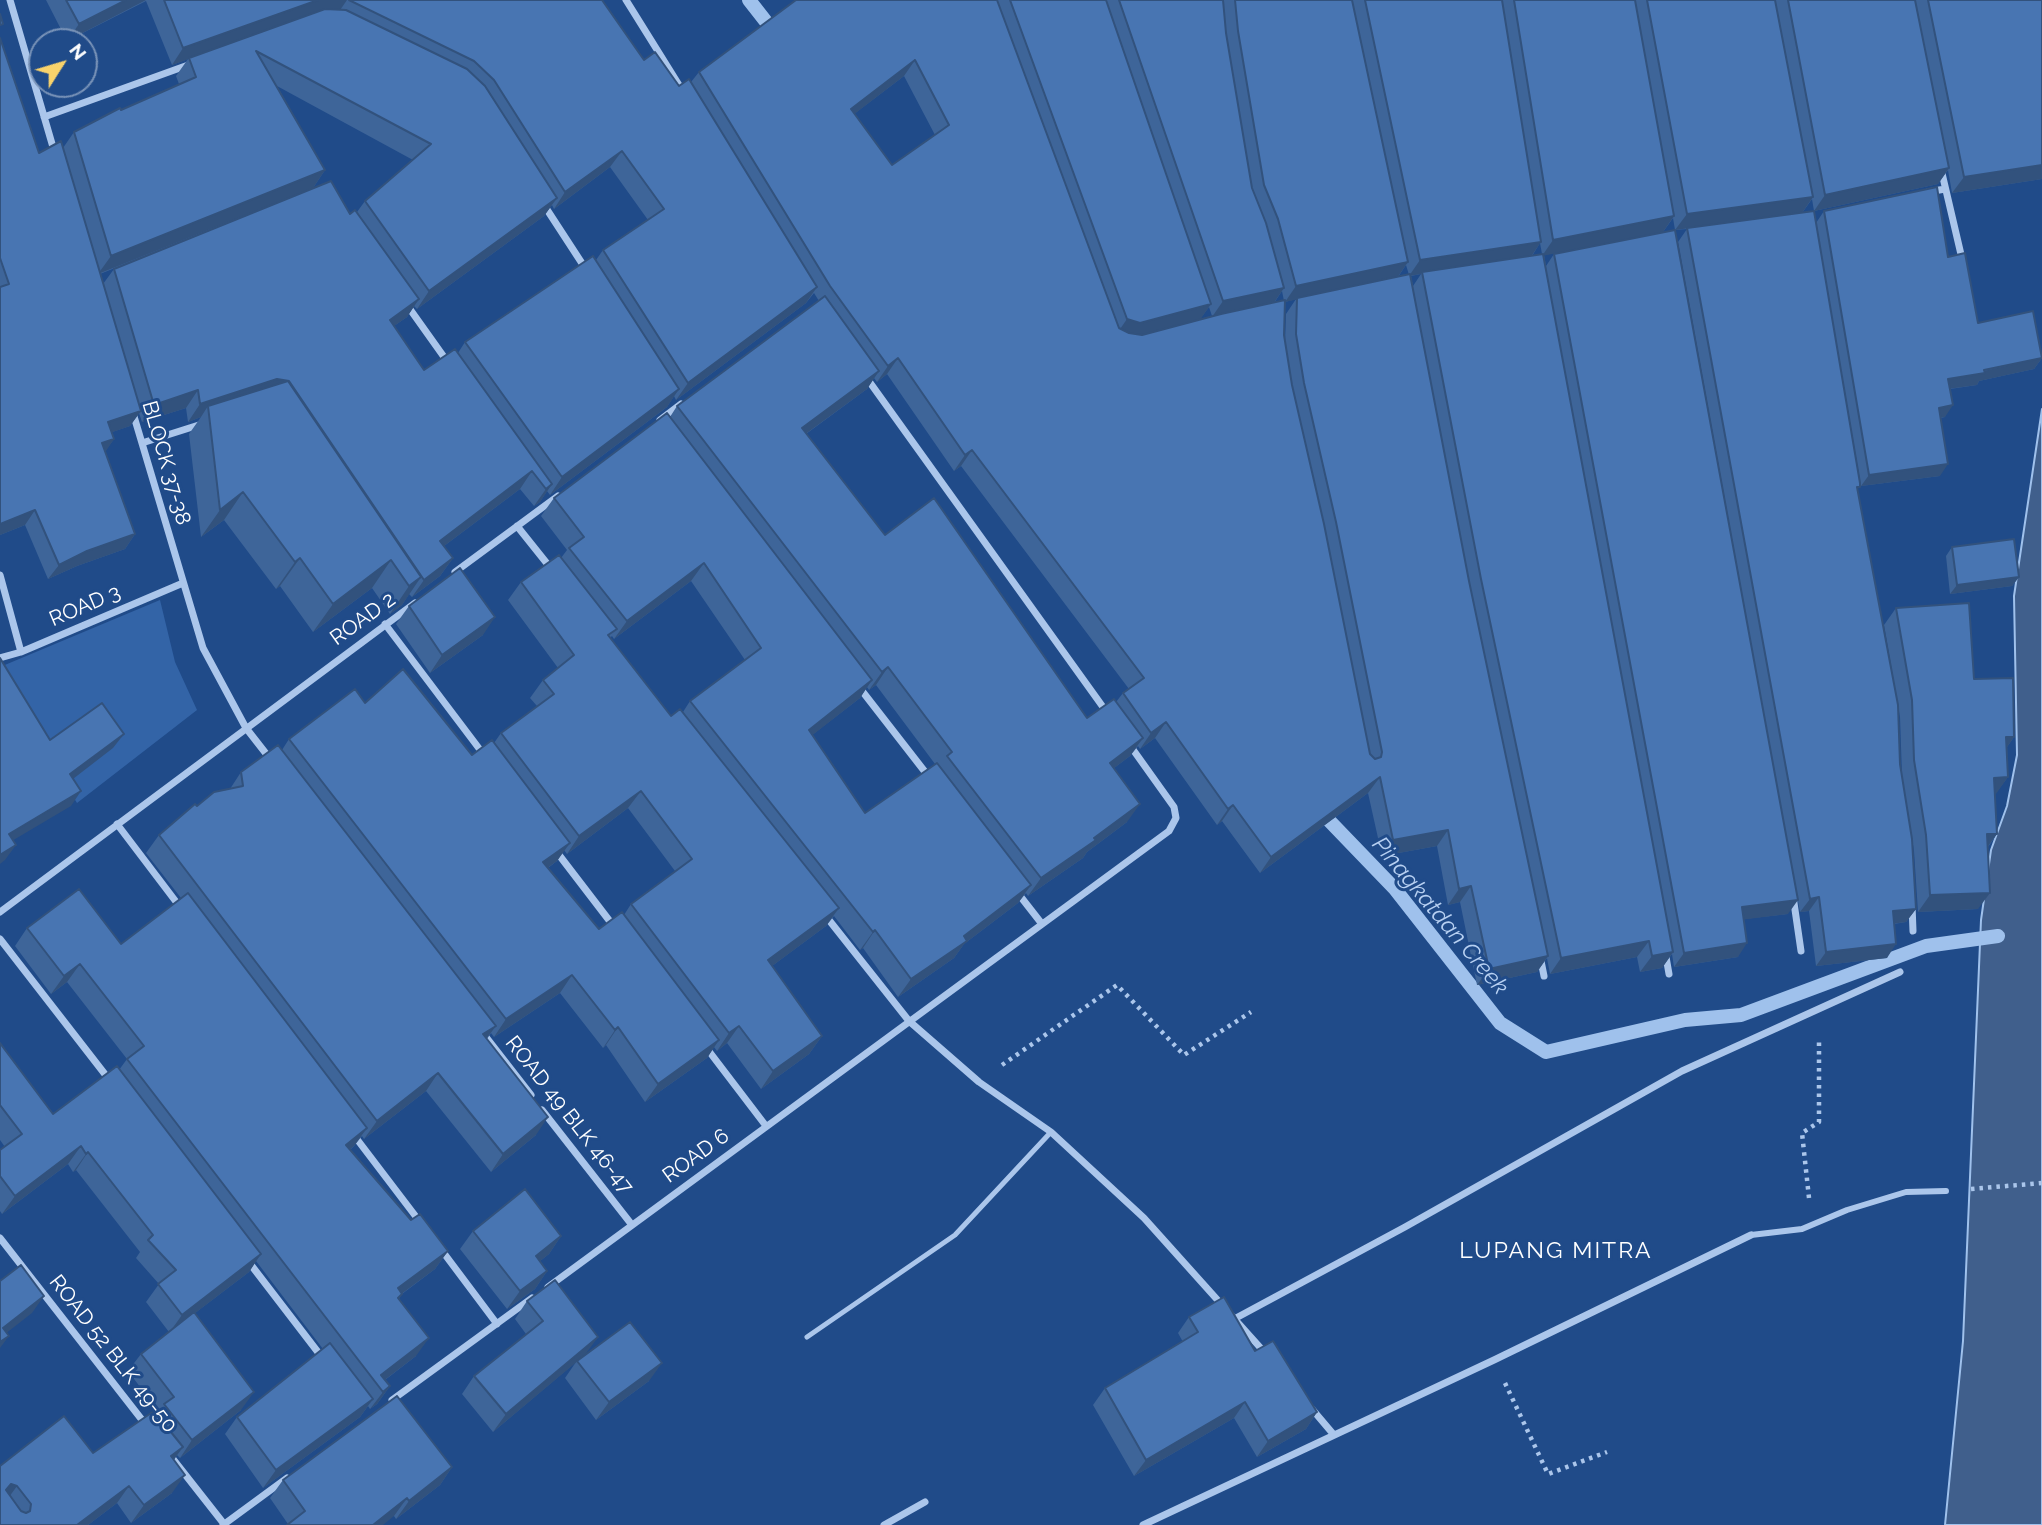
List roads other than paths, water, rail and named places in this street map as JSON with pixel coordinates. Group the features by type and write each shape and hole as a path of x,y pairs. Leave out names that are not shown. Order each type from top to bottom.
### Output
{"street":[{"path":"10,0 59,168"},
{"path":"626,0 691,106"},
{"path":"44,117 197,62"},
{"path":"1939,162 1966,275"},
{"path":"1917,194 1945,189"},
{"path":"536,191 594,283"},
{"path":"402,299 451,367"},
{"path":"862,372 1110,718"},
{"path":"667,397 675,409"},
{"path":"665,433 656,422 686,401"},
{"name":"BLOCK 37-38","path":"130,403 203,648 246,728"},
{"path":"142,443 205,423"},
{"path":"453,574 570,487"},
{"path":"540,492 548,503"},
{"path":"517,526 559,580"},
{"path":"0,575 21,652"},
{"name":"ROAD 3","path":"0,658 21,652 183,583"},
{"path":"403,595 410,606"},
{"name":"ROAD 2","path":"0,912 421,598"},
{"path":"385,624 486,758"},
{"path":"857,684 933,782"},
{"path":"246,728 281,772"},
{"name":"ROAD 6","path":"390,1402 1169,831 1175,818 1174,807 1126,740"},
{"path":"117,824 185,913"},
{"path":"554,847 622,937"},
{"path":"1008,880 1042,924"},
{"path":"1792,891 1801,951"},
{"path":"1911,891 1913,931"},
{"path":"815,902 909,1021 979,1082 1051,1132 1144,1218 1272,1360"},
{"path":"0,939 117,1091"},
{"path":"1664,947 1669,974"},
{"path":"1538,949 1544,976"},
{"path":"1236,1318 1405,1227 1682,1071 1900,972"},
{"name":"ROAD 49 BLK 46-47","path":"478,1026 632,1225"},
{"path":"698,1037 766,1126"},
{"path":"345,1124 421,1224"},
{"path":"1143,1525 1494,1360 1751,1235 1811,1225 1847,1210 1906,1192 1946,1191"},
{"name":"ROAD 52 BLK 49-50","path":"0,1238 151,1431"},
{"path":"438,1246 497,1324"},
{"path":"243,1254 327,1363"},
{"path":"1307,1403 1334,1435"},
{"name":"ROAD 52 BLK 49-50","path":"167,1451 223,1524"},
{"path":"223,1524 291,1475"},
{"path":"884,1525 925,1502"}],"lane":[{"path":"807,1337 955,1235 1051,1132"}],"waterway":[{"name":"Pinagkatdan Creek","path":"749,0 778,37"},
{"name":"Pinagkatdan Creek","path":"1317,808 1395,889 1500,1023 1546,1052 1685,1020 1741,1015 1926,946 1998,936"}],"district":[{"name":"LUPANG MITRA","path":"1556,1251"}]}
